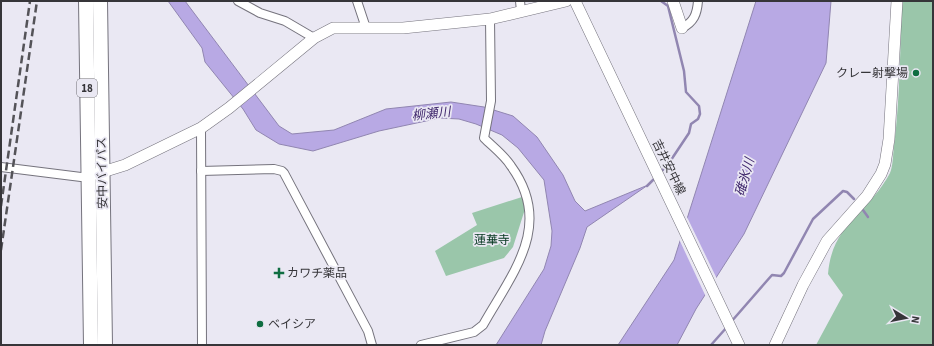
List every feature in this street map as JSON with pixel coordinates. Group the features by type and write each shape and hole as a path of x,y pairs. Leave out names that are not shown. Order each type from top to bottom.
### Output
{"highway":[{"name":"安中バイパス","path":"86,1 91,345"},
{"name":"安中バイパス","path":"100,1 105,345"}],"street":[{"path":"238,1 260,13 285,21 314,38"},
{"path":"357,1 366,28"},
{"path":"1,167 81,177 126,166 201,128 229,108 314,38 333,28 403,28 490,19 521,6 566,1"},
{"name":"吉井安中線","path":"575,1 739,344"},
{"path":"673,1 682,28 690,25 694,19 698,1"},
{"path":"775,345 803,286 827,241 868,196 885,164 889,138 897,1"},
{"path":"421,345 474,332 484,325 522,259 528,242 530,214 526,192 511,165 484,138 490,103 490,19"},
{"path":"201,128 202,345"},
{"path":"201,171 274,169 284,173 368,331 372,345"}],"green space":[{"path":"902,1 933,1 933,345 816,345 843,295 828,274 831,257 836,242 853,219 881,187 891,170 898,110"},
{"name":"蓮華寺","path":"522,197 525,209 513,247 504,258 446,276 435,251 477,225 472,213"}],"water":[{"name":"柳瀬川","path":"168,1 185,1 279,126 292,134 334,130 386,109 451,102 484,107 513,116 537,137 563,175 575,201 585,211 648,185 587,227 580,248 545,331 541,345 496,345 544,269 551,246 552,231 544,180 518,148 502,135 476,124 459,119 440,118 379,131 313,151 279,144 256,130 243,109 205,62 202,48"},
{"name":"碓氷川","path":"756,1 831,1 826,63 744,234 696,309 677,345 618,345 674,260"}],"pier":[{"path":"686,215 717,279 706,297 679,239"}],"waterway":[{"path":"661,1 668,6 684,71 686,92 699,106 700,114 698,119 691,124 689,133 669,163 661,172"},
{"path":"647,186 656,177"},
{"path":"731,322 772,275 781,276 784,273 813,219 843,191 847,192 854,199"},
{"path":"863,210 868,217"},
{"path":"711,345 727,327"}],"railway":[{"path":"1,206 30,1"},
{"path":"1,250 37,1"}],"place":[{"name":"クレー射撃場","path":"916,73"},
{"name":"カワチ薬品","path":"279,273"},
{"name":"ベイシア","path":"260,324"}]}
